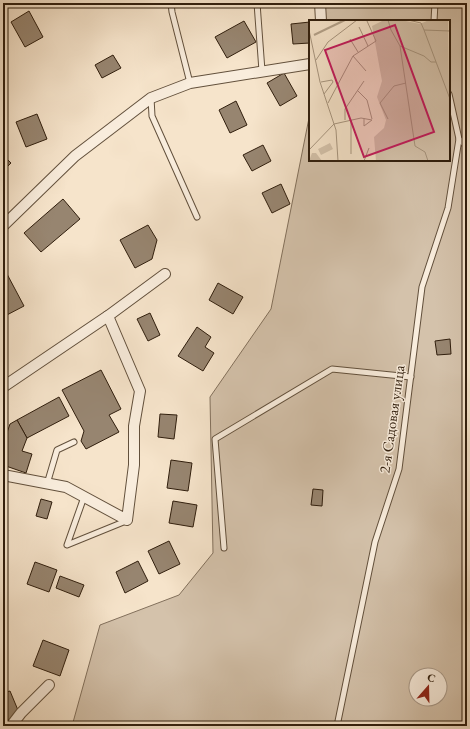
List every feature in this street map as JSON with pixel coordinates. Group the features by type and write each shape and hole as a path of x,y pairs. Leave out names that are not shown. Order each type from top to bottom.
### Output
{"street":[{"path":"320,3 321,20"},
{"path":"3,226 75,156 151,98 190,83 309,64"},
{"path":"3,387 108,316 165,274"},
{"path":"3,475 66,487 127,520 134,465 134,426 140,391 108,316"},
{"path":"11,726 21,713 49,685"}],"lane":[{"path":"172,3 172,12 190,83"},
{"path":"257,3 262,72"},
{"path":"434,20 435,3"},
{"path":"151,98 152,116 197,217"},
{"path":"450,98 459,139 467,146"},
{"name":"2-я Садовая улица","path":"337,726 375,542 399,468 422,287 448,208 459,139"},
{"path":"224,548 215,439 332,370 411,377"},
{"path":"47,484 57,450 74,442"},
{"path":"84,497 66,545 127,520"}],"shaded area":[{"path":"326,3 467,3 467,726 72,726 100,625 179,595 213,553 210,397 271,309 309,118 309,161 450,161 450,20 324,20"}],"building":[{"path":"29,11 43,37 25,47 11,22"},
{"path":"244,21 256,42 227,58 215,37"},
{"path":"309,22 309,43 293,44 291,24"},
{"path":"113,55 121,68 102,78 95,65"},
{"path":"284,73 297,96 280,106 267,83"},
{"path":"236,101 247,125 230,133 219,110"},
{"path":"37,114 47,139 26,147 16,122"},
{"path":"263,145 271,161 252,171 243,155"},
{"path":"3,155 11,163 3,171"},
{"path":"281,184 290,204 272,213 262,193"},
{"path":"63,199 80,219 41,252 24,233"},
{"path":"148,225 157,240 152,259 135,268 120,240"},
{"path":"7,274 24,306 3,317 3,276"},
{"path":"218,283 243,297 233,314 209,300"},
{"path":"150,313 160,335 148,341 137,319"},
{"path":"197,327 211,337 205,347 214,353 203,371 178,356"},
{"path":"450,339 451,354 437,355 435,341"},
{"path":"101,370 121,409 109,415 119,432 86,449 81,441 84,431 62,390"},
{"path":"59,397 69,416 27,438 17,420"},
{"path":"160,414 177,415 174,439 158,437"},
{"path":"17,420 27,438 22,451 32,454 26,473 3,465 3,444 10,424"},
{"path":"171,460 192,463 188,491 167,488"},
{"path":"313,489 323,490 322,506 311,505"},
{"path":"41,499 52,502 47,519 36,516"},
{"path":"173,501 197,505 193,527 169,523"},
{"path":"169,541 180,564 159,574 148,551"},
{"path":"138,561 148,581 125,593 116,572"},
{"path":"35,562 57,570 49,592 27,584"},
{"path":"60,576 84,585 79,597 56,588"},
{"path":"43,640 69,650 60,676 33,666"},
{"path":"10,691 20,715 3,722 3,693"}]}
